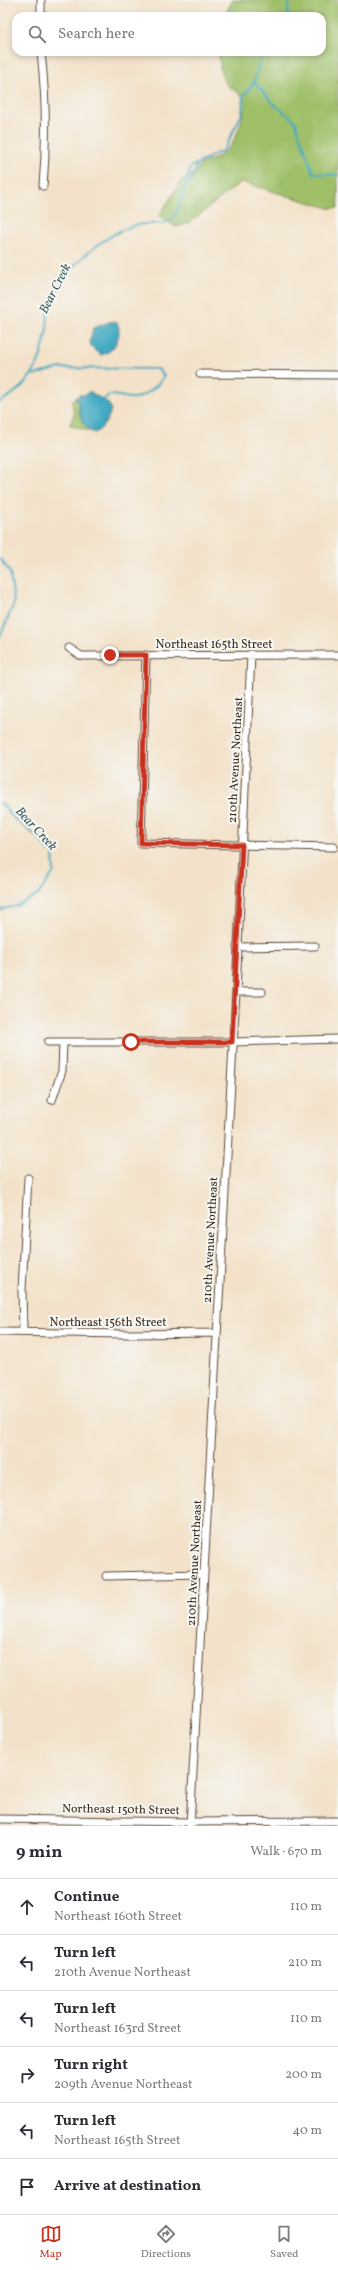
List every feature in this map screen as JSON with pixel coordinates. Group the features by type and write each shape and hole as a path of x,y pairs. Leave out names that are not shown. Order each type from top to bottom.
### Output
{"street":[{"path":"41,0 41,12"},
{"path":"41,56 46,96 47,142 43,186"},
{"path":"200,374 338,375"},
{"name":"Northeast 165th Street","path":"69,648 81,656 251,654 338,655"},
{"name":"210th Avenue Northeast","path":"190,1824 232,1042 236,992 251,654"},
{"path":"146,655 141,843 334,847"},
{"path":"237,947 315,946"},
{"path":"236,992 262,992"},
{"path":"48,1042 232,1042 338,1039"},
{"path":"52,1100 62,1071 63,1042"},
{"path":"23,1332 22,1290 28,1178"},
{"name":"Northeast 156th Street","path":"0,1332 127,1334 216,1333"},
{"path":"106,1576 204,1574"},
{"name":"Northeast 150th Street","path":"0,1819 190,1824 338,1820"}],"green space":[{"path":"233,0 338,0 338,208 329,208 241,182 189,223 176,227 159,216 181,181 197,171 200,164 224,153 230,146 240,127 244,112 244,101 241,95 227,85 223,79 219,56 326,56 326,12 226,12"},
{"path":"75,398 79,403 79,412 82,419 92,432 70,425 74,414 72,401"}],"water":[{"path":"112,321 117,322 119,327 118,337 114,347 101,355 91,347 90,341 93,328"},
{"path":"89,391 108,403 111,408 106,422 95,433 84,425 79,412 79,403 75,398 79,395 86,395"}],"waterway":[{"name":"Bear Creek","path":"288,12 289,0"},
{"name":"Bear Creek","path":"0,402 20,388 33,372 38,363 45,342 48,316 52,302 58,288 80,260 103,241 120,231 142,224 166,222 175,217 191,167 224,150 242,114 243,97 254,82 261,57 263,56"},
{"path":"254,82 274,104 295,121 313,173 338,175"},
{"path":"185,184 191,182 197,164"},
{"path":"34,375 60,368 158,369 164,376 155,387 143,395 131,398 109,395 104,400"},
{"name":"Bear Creek","path":"0,559 10,572 14,604 0,636"},
{"name":"Bear Creek","path":"0,802 15,819 36,836 53,854 54,872 38,895 16,906 0,910"}],"route":[{"path":"110,655 146,655 141,843 242,845 236,992 232,1042 131,1042"}]}
